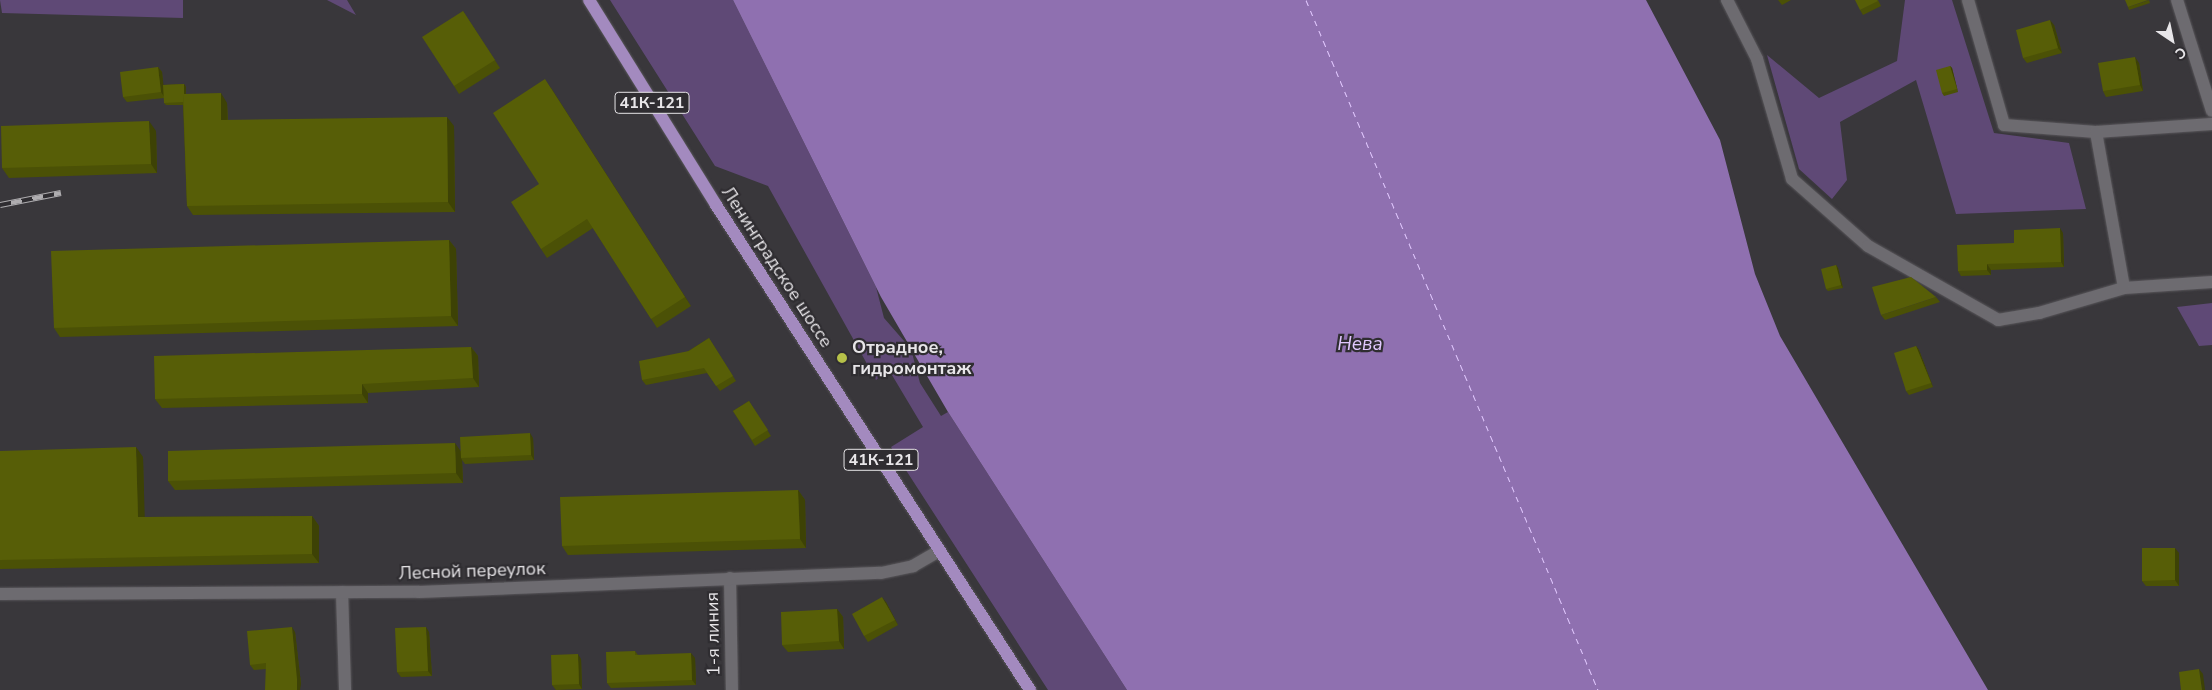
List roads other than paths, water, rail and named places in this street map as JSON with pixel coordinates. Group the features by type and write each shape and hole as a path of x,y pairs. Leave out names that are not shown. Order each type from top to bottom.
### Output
{"main road":[{"name":"Ленинградское шоссе","path":"589,0 716,205 940,551"},
{"name":"41К-121","path":"940,551 1030,690"}],"street":[{"path":"1727,0 1757,59 1792,179 1868,246 1998,320 2039,313 2124,288 2212,282"},
{"path":"1968,0 2004,125 2096,132 2212,124"},
{"path":"2178,0 2212,111"},
{"path":"2096,132 2124,288"},
{"name":"Лесной переулок","path":"0,594 419,592 881,573 913,566 940,551"},
{"name":"1-я линия","path":"730,578 732,690"},
{"path":"342,592 345,690"}],"water":[{"name":"Нева","path":"733,0 1646,0 1720,140 1755,274 1780,336 1988,690 1127,690 948,412 881,297"}],"railway":[{"path":"0,205 61,193"}],"place":[{"name":"Отрадное, гидромонтаж","path":"842,358"}]}
